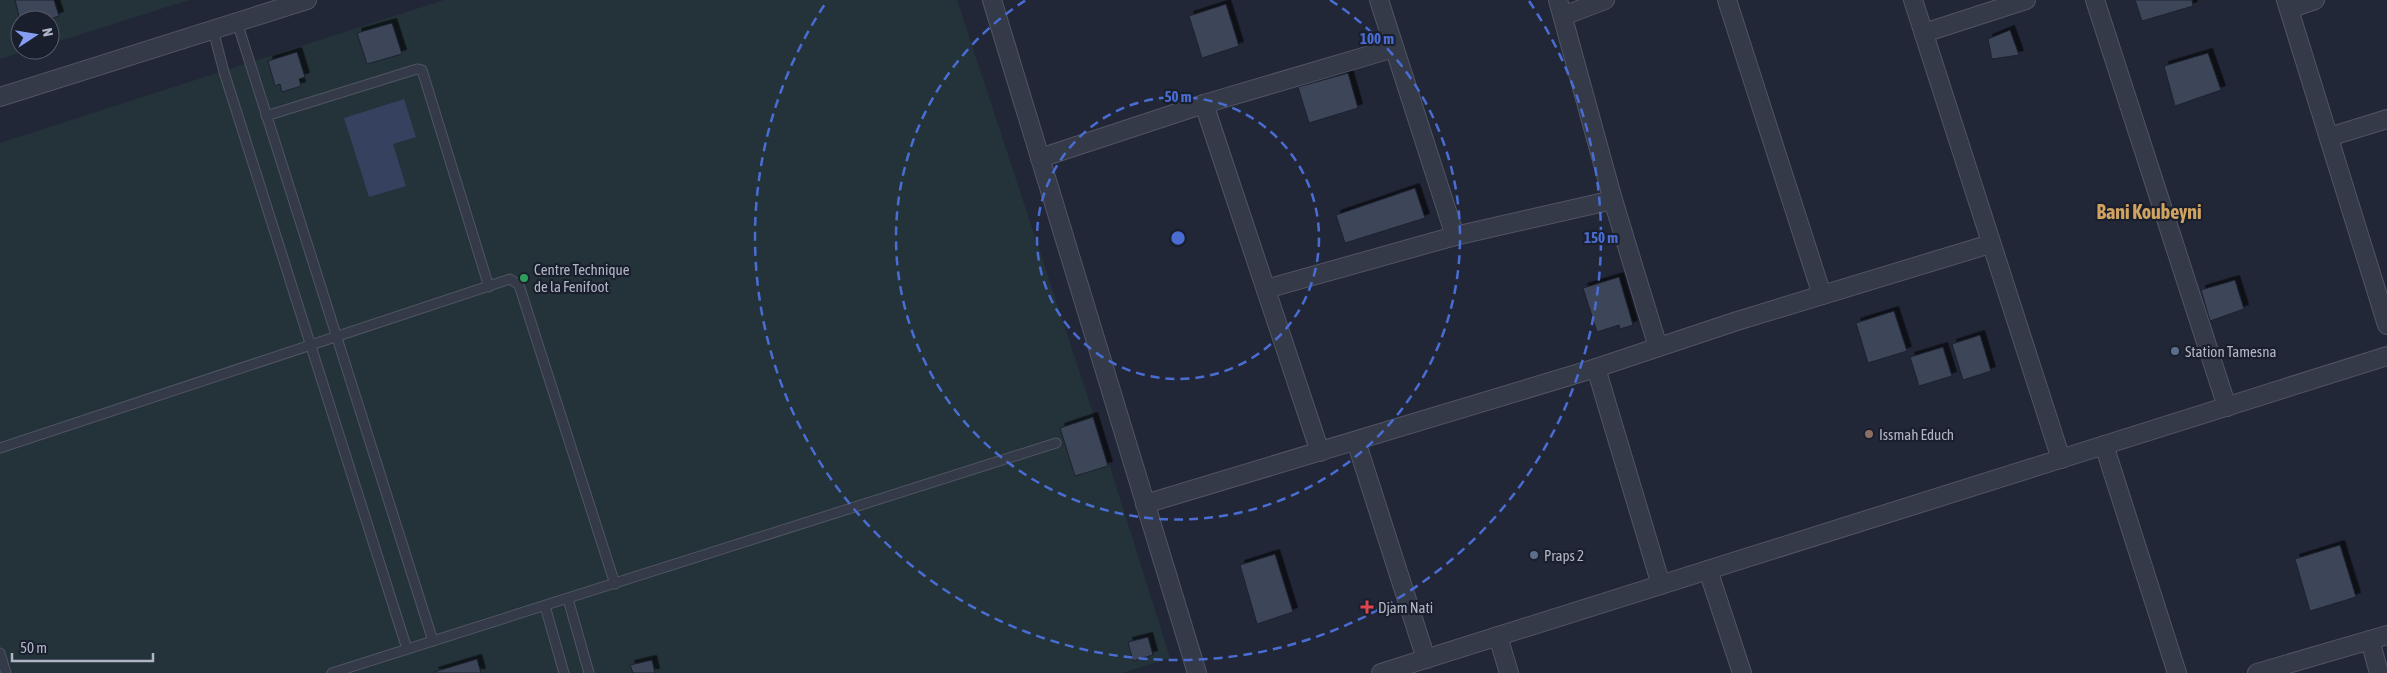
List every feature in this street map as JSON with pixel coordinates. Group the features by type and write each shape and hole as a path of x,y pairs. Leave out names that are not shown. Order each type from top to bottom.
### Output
{"street":[{"path":"0,97 307,0"},
{"path":"992,0 1197,673"},
{"path":"1379,0 1455,236"},
{"path":"1605,0 1560,8 1613,200 1658,347"},
{"path":"1727,0 1822,295"},
{"path":"1913,0 1990,244 2061,459"},
{"path":"1924,33 2026,0"},
{"path":"2094,0 2226,407"},
{"path":"2315,0 2288,4 2387,325"},
{"path":"1040,158 1204,104 1394,48"},
{"path":"1204,104 1320,452"},
{"path":"2329,137 2387,119"},
{"path":"1266,289 1455,236 1613,200"},
{"path":"1146,504 1596,368 1822,295 1990,244"},
{"path":"1381,673 2387,356"},
{"path":"1596,368 1661,585"},
{"path":"1356,440 1426,659"},
{"path":"2104,445 2177,673"},
{"path":"1708,570 1742,673"},
{"path":"2257,673 2387,635"},
{"path":"1498,636 1509,673"},
{"path":"2370,640 2379,673"}],"lane":[{"path":"237,22 433,641"},
{"path":"213,30 224,72 407,649"},
{"path":"266,116 417,69 422,70 489,287"},
{"path":"0,448 337,338 510,279 518,285 615,584"},
{"path":"332,673 1056,443"},
{"path":"568,599 590,673"},
{"path":"545,606 564,673"},
{"path":"0,653 6,673"}],"shaded area":[{"path":"0,0 189,0 60,41 60,10 10,10 10,56 0,59"},
{"name":"Centre Technique de la Fenifoot","path":"444,0 957,0 1093,413 1170,658 1122,673 0,673 0,143"}],"water":[{"path":"404,99 416,137 393,144 406,186 369,197 344,118"}],"building":[{"path":"15,0 54,0 57,10 18,10"},
{"path":"2135,0 2192,0 2193,6 2142,21"},
{"path":"1226,4 1239,46 1202,58 1189,16"},
{"path":"392,23 402,54 367,64 357,33"},
{"path":"2010,30 2019,55 1992,59 1988,39"},
{"path":"297,52 305,77 299,79 301,86 282,92 280,84 275,86 268,61"},
{"path":"2208,53 2221,90 2175,106 2164,66"},
{"path":"1348,73 1358,108 1309,123 1298,87"},
{"path":"1415,188 1425,218 1345,243 1336,215"},
{"path":"1619,277 1633,325 1620,329 1619,325 1597,332 1583,288"},
{"path":"2235,280 2244,309 2210,321 2201,290"},
{"path":"1894,311 1907,351 1868,363 1856,323"},
{"path":"1980,335 1991,371 1963,380 1952,344"},
{"path":"1943,347 1952,376 1919,386 1910,357"},
{"path":"1093,417 1108,466 1075,476 1060,428"},
{"path":"2340,545 2356,597 2310,611 2295,559"},
{"path":"1275,554 1293,612 1257,624 1240,565"},
{"path":"1148,637 1153,655 1133,661 1128,642"},
{"path":"477,659 481,673 434,673 434,672"},
{"path":"652,660 655,673 633,673 630,665"}],"place":[{"name":"Centre Technique de la Fenifoot","path":"524,278"},
{"name":"Station Tamesna","path":"2175,351"},
{"name":"Issmah Educh","path":"1869,434"},
{"name":"Praps 2","path":"1534,555"},
{"name":"Djam Nati","path":"1367,607"}],"district":[{"name":"Bani Koubeyni","path":"2149,211"}]}
